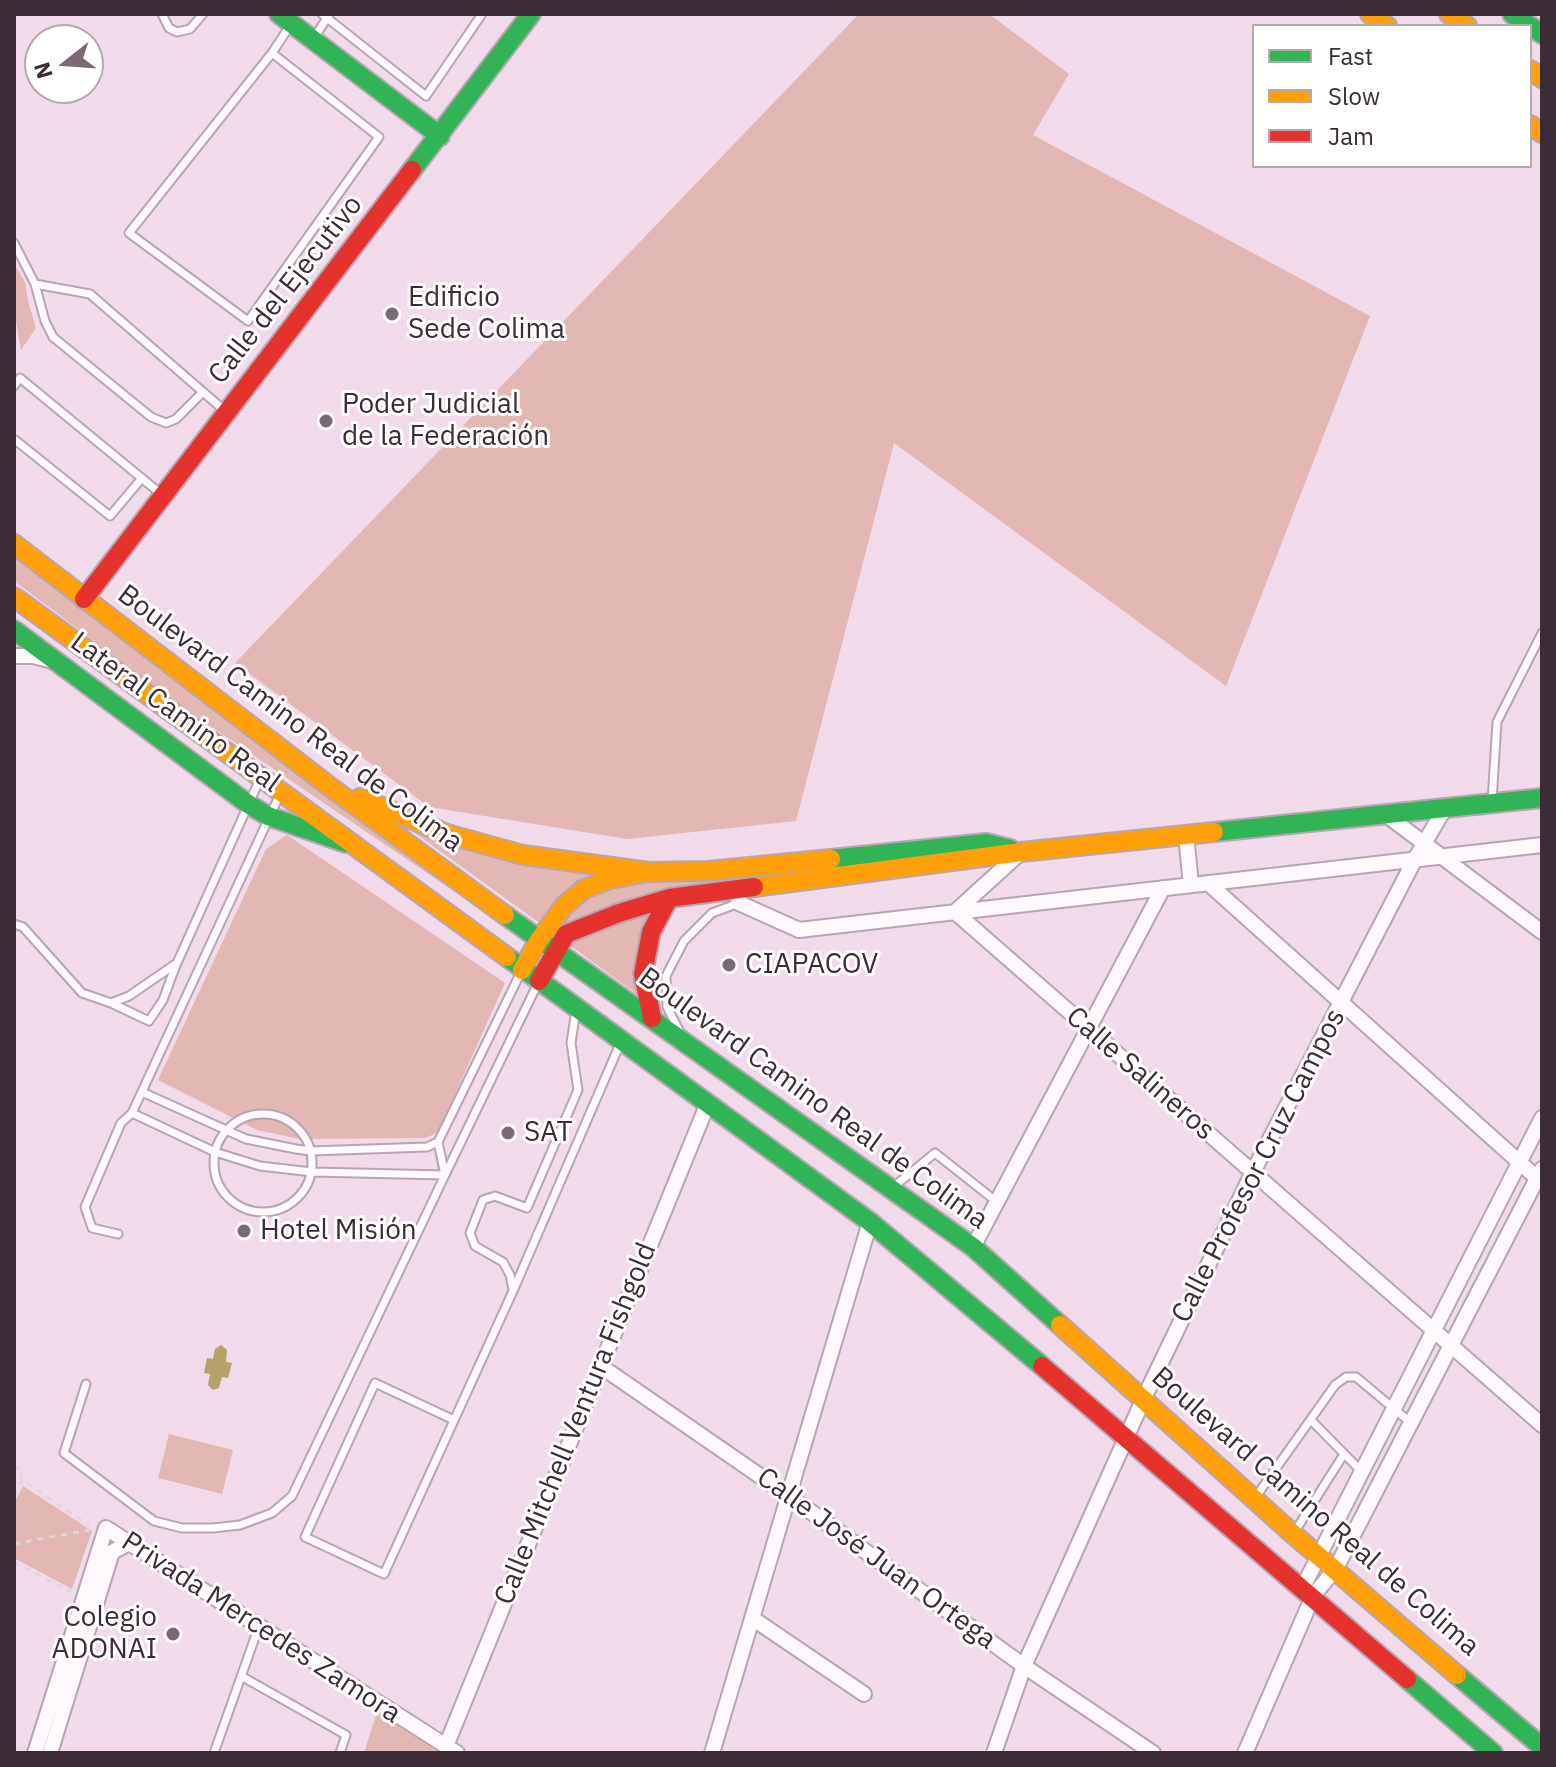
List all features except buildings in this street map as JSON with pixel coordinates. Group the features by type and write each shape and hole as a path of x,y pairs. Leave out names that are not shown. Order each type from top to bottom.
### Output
{"main road":[{"name":"Calle del Ejecutivo","path":"84,599 440,136 524,17"},
{"path":"285,19 440,136"},
{"name":"Boulevard Camino Real de Colima","path":"14,544 329,786 539,940 973,1247 1293,1534 1542,1747"},
{"path":"14,597 870,1222 1308,1591 1493,1753"},
{"name":"Lateral Camino Real","path":"14,630 248,804 268,816 354,846"},
{"path":"329,786 447,834 523,855 649,872 708,871 986,843 1021,852"},
{"path":"539,981 566,934 669,898 738,896 1021,852 1542,798"},
{"path":"522,970 564,906 584,889 610,879 649,872"},
{"path":"652,1018 643,974 651,932 669,898"}],"street":[{"path":"14,656 54,661"},
{"name":"Calle Profesor Cruz Campos","path":"994,1753 1024,1666 1143,1400 1253,1172 1415,859 1445,808"},
{"path":"1385,814 1542,932"},
{"path":"1186,835 1191,885"},
{"path":"738,896 799,930 1542,845"},
{"path":"955,912 1021,852"},
{"path":"1208,883 1519,1162 1540,1174 1336,1568 1308,1591"},
{"path":"973,1247 1163,888"},
{"name":"Calle Salineros","path":"955,912 1542,1425"},
{"name":"Calle Mitchell Ventura Fishgold","path":"451,1749 599,1365 708,1103"},
{"path":"1245,1753 1308,1591 1319,1554 1542,1118"},
{"path":"712,1753 870,1222"},
{"name":"Calle José Juan Ortega","path":"599,1365 789,1496 1024,1666 1153,1753"},
{"name":"Privada Mercedes Zamora","path":"84,1598 106,1528 451,1749"},
{"path":"50,1753 112,1552 129,1543"},
{"path":"35,1753 84,1598"},
{"path":"752,1618 864,1694"}],"lane":[{"path":"162,14 169,28 177,32 190,29 203,14"},
{"path":"313,40 326,15 426,96 482,14"},
{"path":"272,53 379,137 248,321 129,233 272,53 285,19"},
{"path":"14,243 35,284 45,321 53,337 151,417 166,423 176,419 203,392"},
{"path":"35,284 90,294 227,412"},
{"path":"14,386 20,378 163,496"},
{"path":"14,439 110,516 142,478"},
{"path":"1492,803 1497,722 1542,633"},
{"path":"14,924 23,927 82,993 149,1021 163,1000 261,777"},
{"path":"118,1234 92,1228 85,1207 121,1123 132,1113 281,792"},
{"path":"686,1042 667,1007 666,976 684,941 712,913 738,896"},
{"path":"111,1003 129,996 177,963"},
{"path":"445,1175 438,1142 522,970"},
{"path":"86,1384 64,1453 154,1521 182,1528 240,1525 272,1513 292,1496 539,981"},
{"path":"513,1291 503,1262 475,1246 470,1233 483,1200 495,1196 527,1208 578,1090 571,1043 577,1007"},
{"path":"454,1420 375,1383 305,1537 384,1574 513,1291 622,1038"},
{"path":"142,1092 246,1139 311,1151 427,1147 438,1142"},
{"path":"132,1113 215,1152 260,1166 312,1172 445,1175"},
{"path":"268,1113 296,1125 311,1151 312,1172 307,1187 284,1208 269,1212 239,1206 227,1196 218,1182 214,1167 215,1152 226,1130 252,1114 268,1113"},
{"path":"891,1188 935,1153 997,1202"},
{"path":"1255,1499 1335,1385 1346,1377 1356,1377 1411,1423"},
{"path":"1311,1420 1361,1471"},
{"path":"1293,1534 1344,1454"},
{"path":"214,1753 259,1626"},
{"path":"241,1676 346,1735 340,1753"}],"path":[{"path":"14,1465 20,1469 22,1480 14,1496"},
{"path":"14,1544 95,1529 22,1480"},
{"path":"14,1562 84,1598"}],"shaded area":[{"path":"859,14 989,14 1069,74 1033,135 1370,316 1226,686 894,443 796,821 627,839 429,807 235,663"},
{"path":"14,264 25,282 36,328 21,350 14,310"},
{"path":"14,555 508,928 175,702 14,581"},
{"path":"394,818 603,875 541,924"},
{"path":"287,835 505,983 438,1132 426,1138 299,1139 257,1130 158,1080 266,849"},
{"path":"735,875 735,883 567,928 560,924 584,898 613,885"},
{"path":"655,910 638,995 567,943 623,919"},
{"path":"221,1345 227,1350 226,1362 232,1363 228,1378 222,1377 219,1388 213,1390 208,1385 210,1374 204,1373 207,1358 213,1359 215,1349"},
{"path":"169,1434 233,1450 222,1494 158,1478"},
{"path":"23,1486 92,1531 72,1589 14,1558 14,1503"},
{"path":"377,1712 442,1753 364,1753"}],"traffic: fast":[{"path":"279,14 440,136"},
{"path":"412,170 531,14"},
{"path":"1512,14 1527,24"},
{"path":"1532,27 1542,34"},
{"path":"14,630 248,804 268,816 346,843"},
{"path":"1214,832 1542,798"},
{"path":"831,859 986,843 1010,849"},
{"path":"505,915 973,1247 1060,1325"},
{"path":"507,957 870,1222 1042,1366"},
{"path":"1457,1675 1542,1747"},
{"path":"1407,1679 1493,1753"}],"traffic: slow":[{"path":"1370,14 1384,24"},
{"path":"1449,14 1464,24"},
{"path":"1532,71 1542,78"},
{"path":"1532,126 1542,133"},
{"path":"14,544 329,786 505,915"},
{"path":"14,597 507,957"},
{"path":"360,798 447,834 523,855 649,872"},
{"path":"754,887 1021,852 1214,832"},
{"path":"522,970 564,906 584,889 610,879 649,872 708,871 831,859"},
{"path":"1060,1325 1293,1534 1457,1675"}],"traffic: jam":[{"path":"84,599 412,170"},
{"path":"539,981 566,934 669,898 754,887"},
{"path":"652,1018 643,974 651,932 669,898"},
{"path":"1042,1366 1407,1679"}],"place":[{"name":"Edificio Sede Colima","path":"392,314"},
{"name":"Poder Judicial de la Federación","path":"326,421"},
{"name":"CIAPACOV","path":"729,965"},
{"name":"SAT","path":"508,1133"},
{"name":"Hotel Misión","path":"244,1231"},
{"name":"Colegio ADONAI","path":"173,1634"}]}
